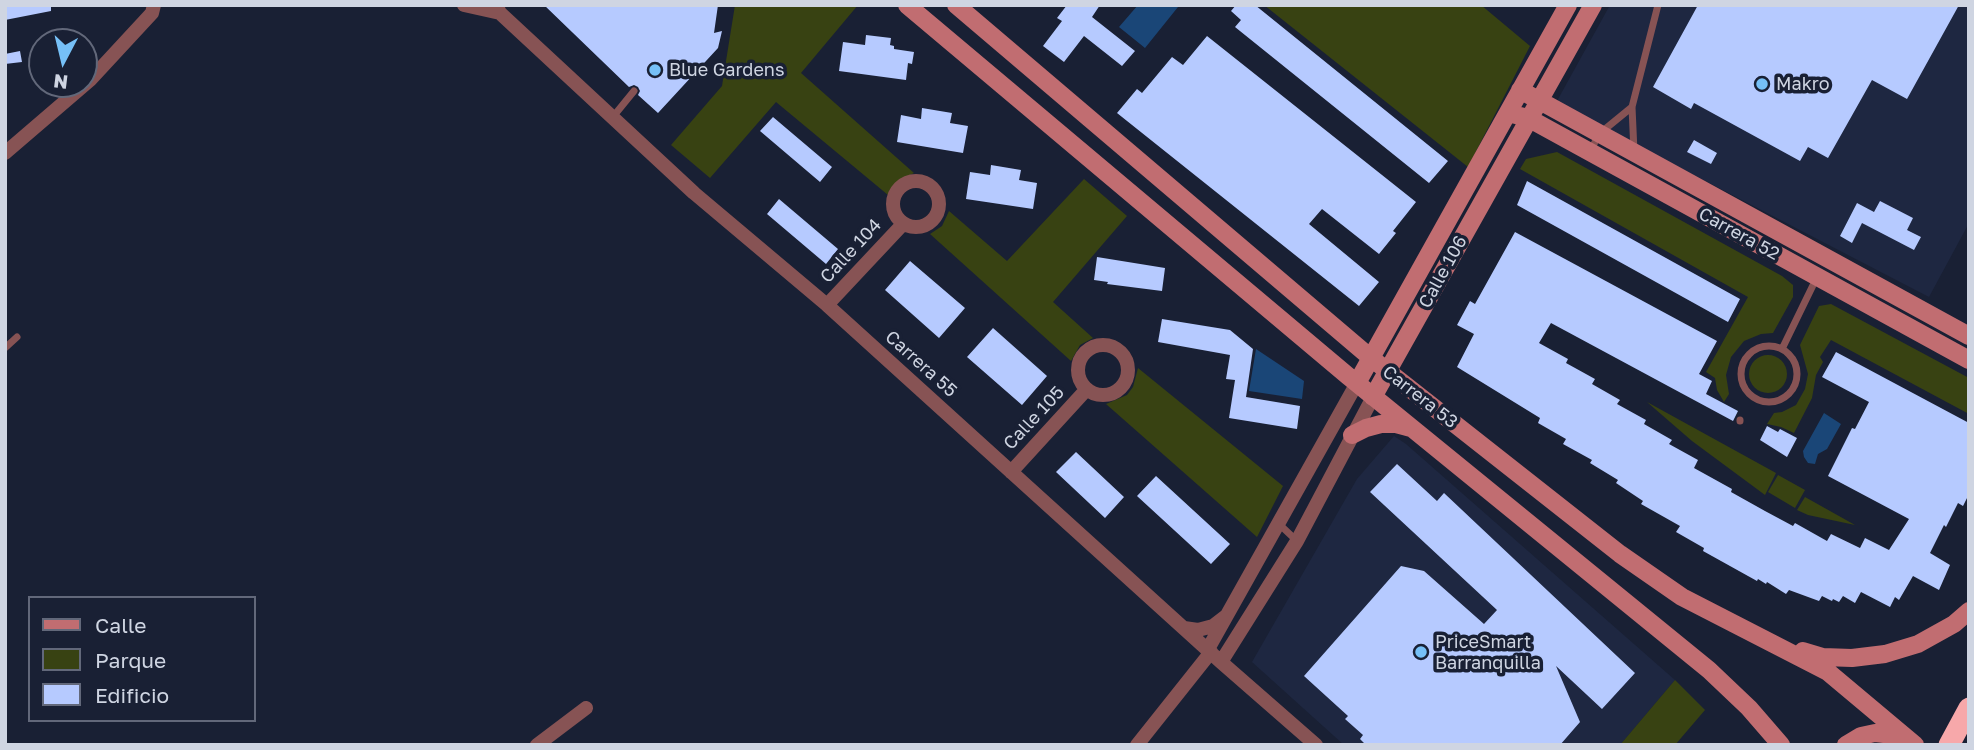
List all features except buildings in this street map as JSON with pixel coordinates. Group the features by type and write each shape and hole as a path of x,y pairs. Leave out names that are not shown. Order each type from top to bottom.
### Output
{"highway":[{"path":"1951,743 1969,708"}],"main road":[{"name":"Carrera 53","path":"907,5 1373,397 1709,670 1749,708 1781,745"},
{"name":"Carrera 53","path":"956,5 1371,358 1620,554 1682,597 1828,672 1908,740"},
{"name":"Calle 106","path":"1357,383 1568,5"},
{"name":"Calle 106","path":"1373,397 1593,5"},
{"name":"Carrera 52","path":"1520,90 1969,337"},
{"name":"Carrera 52","path":"1508,113 1528,118 1969,360"},
{"path":"1352,435 1381,424 1411,428"},
{"path":"1766,639 1823,657 1852,658 1885,654 1918,644 1954,624 1969,611"},
{"path":"1846,745 1861,736 1875,733 1908,740"}],"street":[{"name":"Carrera 55","path":"464,5 498,9 694,192 827,305 1316,745"},
{"path":"5,153 90,80 157,8"},
{"name":"Calle 104","path":"827,305 903,224"},
{"name":"Calle 106","path":"1184,628 1198,630 1213,626 1226,617 1357,383"},
{"name":"Calle 105","path":"1011,472 1086,390"},
{"name":"Calle 106","path":"1137,745 1213,654 1297,541 1373,397"},
{"name":"Calle 106","path":"1213,654 1234,604"},
{"path":"537,745 586,708"}],"lane":[{"path":"1634,153 1632,107 1658,5"},
{"path":"612,118 634,91"},
{"path":"1590,152 1600,134 1632,107"},
{"path":"1782,349 1810,249"},
{"path":"1806,270 1810,249"},
{"path":"5,348 17,337"},
{"path":"1763,346 1782,349 1789,355 1797,370 1793,388 1780,400 1771,402 1754,397 1742,383 1741,373 1747,356 1763,346"},
{"path":"1279,524 1297,541"}],"shaded area":[{"path":"1610,5 1969,5 1969,223 1929,297 1634,144 1557,101"},
{"path":"1394,436 1675,680 1620,745 1344,745 1252,662 1357,479"}],"green space":[{"path":"735,5 858,5 801,73 914,173 900,180 888,195 776,102 710,178 671,145 722,86"},
{"path":"1264,5 1481,5 1530,46 1468,167"},
{"path":"1557,152 1782,276 1793,285 1793,297 1773,333 1761,334 1744,341 1731,357 1726,375 1729,394 1724,402 1717,390 1715,378 1706,372 1748,297 1520,169 1526,159"},
{"path":"1084,179 1127,216 1053,302 1093,338 1080,345 1071,361 930,234 942,226 949,211 1007,261"},
{"path":"1831,304 1969,378 1969,414 1831,340 1820,357 1823,362 1816,375 1812,398 1794,433 1767,424 1774,413 1796,405 1805,389 1808,374 1800,345 1819,306"},
{"path":"1768,355 1781,361 1787,374 1781,387 1768,393 1755,387 1749,374 1755,361"},
{"path":"1138,368 1283,486 1257,537 1106,404 1127,395 1133,387"},
{"path":"1647,402 1776,473 1765,495 1692,441"},
{"path":"1778,475 1805,490 1795,508 1768,492"},
{"path":"1805,497 1855,525 1797,510"},
{"path":"1675,680 1705,710 1675,745 1620,745"}],"water":[{"path":"1138,5 1178,7 1145,48 1119,27"},
{"path":"1256,349 1304,381 1302,399 1249,391"},
{"path":"1824,413 1841,424 1827,449 1818,454 1815,464 1808,463 1803,451"}],"place":[{"name":"Blue Gardens","path":"655,70"},
{"name":"Makro","path":"1762,84"},
{"name":"PriceSmart Barranquilla","path":"1421,652"}]}
